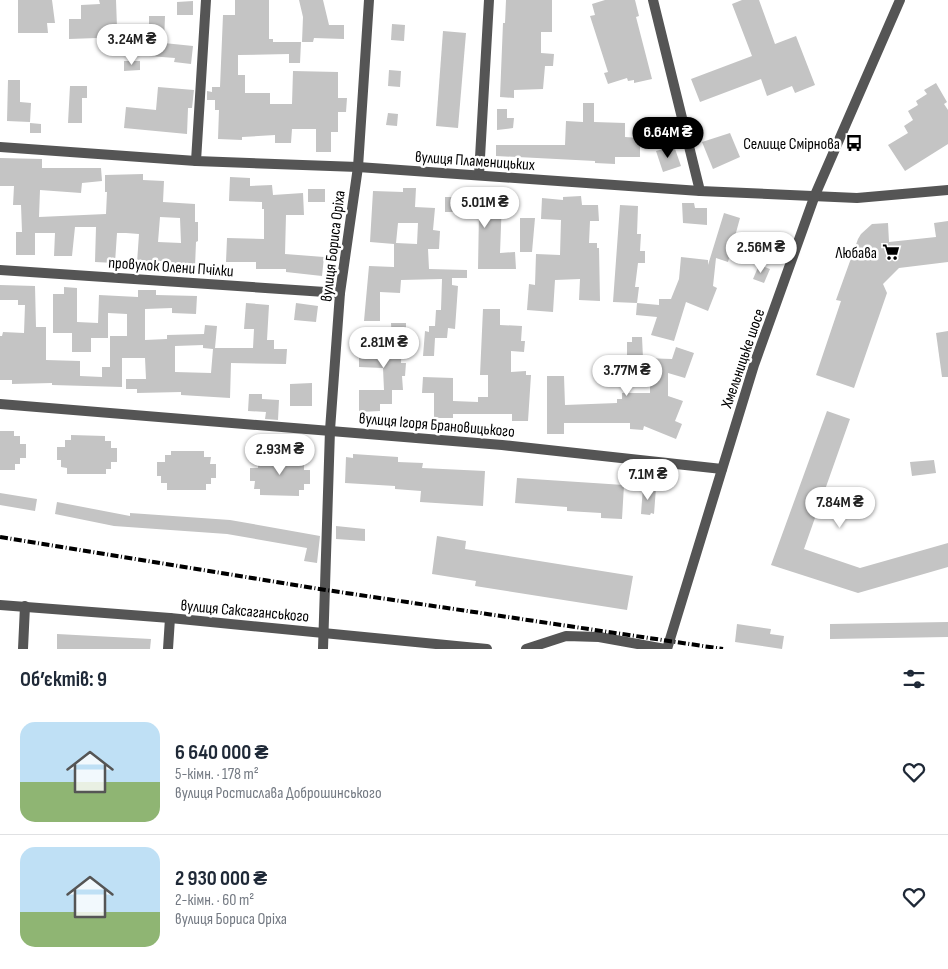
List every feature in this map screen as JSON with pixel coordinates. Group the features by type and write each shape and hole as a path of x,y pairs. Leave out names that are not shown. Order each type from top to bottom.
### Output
{"street":[{"path":"196,161 206,0"},
{"name":"вулиця Бориса Оріха","path":"324,633 330,430 340,293 358,167 369,0"},
{"path":"479,175 489,0"},
{"path":"653,0 700,191"},
{"name":"Хмельницьке шосе","path":"666,649 754,365 815,195 900,0"},
{"name":"вулиця Пламеницьких","path":"0,147 196,161 358,167 700,191 857,198 948,190"},
{"name":"провулок Олени Пчілки","path":"0,270 340,293"},
{"name":"вулиця Ігоря Брановицького","path":"0,404 502,445 722,469"},
{"name":"вулиця Саксаганського","path":"0,605 170,618 487,649"},
{"path":"24,649 25,606"},
{"path":"168,649 170,618"},
{"path":"323,649 324,633"},
{"path":"526,649 566,636 599,637 666,649"}],"building":[{"path":"18,0 52,0 55,23 47,23 48,33 18,33"},
{"path":"99,0 116,0 117,27 149,28 149,16 165,16 164,43 193,46 191,64 174,62 175,58 135,55 135,42 97,43 97,38 69,39 69,19 81,19 81,5 100,4"},
{"path":"235,0 269,0 269,39 273,39 273,42 301,42 300,63 289,63 289,54 238,55 238,75 245,75 245,93 270,93 270,104 292,104 293,71 338,72 338,98 347,98 346,112 338,112 338,132 331,132 331,152 316,152 316,129 292,129 291,143 275,143 275,135 242,137 242,140 218,139 219,110 215,110 215,100 207,100 207,91 212,92 212,87 220,87 223,15 235,15"},
{"path":"299,0 323,0 329,25 344,25 344,39 314,38 313,42 302,42 303,17"},
{"path":"506,0 552,0 552,32 541,32 541,53 554,54 553,66 545,66 543,89 514,90 514,98 500,97 503,23 505,23"},
{"path":"605,0 635,0 639,16 636,17 652,79 634,83 634,80 628,81 627,78 608,84 604,73 608,72 590,16 595,15 592,4"},
{"path":"742,0 759,0 775,44 796,36 815,85 795,93 792,86 767,96 761,79 700,102 691,79 752,56 732,4"},
{"path":"193,1 193,15 177,15 177,2"},
{"path":"392,24 405,25 404,41 391,40"},
{"path":"443,31 466,33 458,128 436,126"},
{"path":"124,61 140,61 140,70 124,71"},
{"path":"389,70 401,71 400,87 388,86"},
{"path":"8,80 20,80 20,102 31,103 30,122 7,121"},
{"path":"936,83 947,102 944,104 948,110 948,144 905,171 888,145 908,133 904,126 913,120 908,111 918,105 916,101 927,94 924,90"},
{"path":"70,86 87,86 87,98 82,98 82,123 68,123"},
{"path":"158,87 194,90 192,108 188,108 187,134 124,128 126,107 156,110"},
{"path":"583,103 594,103 594,122 625,123 625,137 640,138 640,157 615,157 615,164 595,163 595,161 496,156 496,145 565,145 566,121 583,122"},
{"path":"497,109 507,109 507,118 514,118 513,128 497,130"},
{"path":"388,113 398,114 397,126 386,125"},
{"path":"30,123 41,124 41,133 30,133"},
{"path":"730,133 740,157 713,169 702,142"},
{"path":"674,146 681,166 663,172 656,151"},
{"path":"0,158 42,159 42,168 101,168 102,181 82,183 81,193 40,190 39,217 106,214 107,192 105,192 105,175 143,174 143,180 164,181 163,202 195,204 195,222 198,222 198,241 196,242 195,267 137,263 139,234 126,233 117,233 115,263 95,262 96,227 75,227 72,256 54,256 55,233 35,233 35,255 16,255 16,232 22,232 21,205 13,205 14,186 0,186","holes":["160,217 180,218 181,243 158,242"]},
{"path":"230,177 250,178 250,186 272,185 273,195 303,193 304,215 286,215 285,254 324,257 322,276 286,272 286,269 256,269 256,262 226,262 227,238 264,239 264,209 262,209 262,202 229,201"},
{"path":"403,188 416,188 415,207 435,208 433,230 440,231 439,249 428,249 429,269 467,270 467,278 452,278 452,285 458,286 455,329 448,328 447,338 435,338 434,356 423,356 425,331 429,332 429,326 435,326 436,310 441,310 442,279 401,280 400,293 380,292 380,321 364,321 369,266 394,267 394,244 370,242 373,191 403,192","holes":["398,223 418,223 417,244 396,243"]},
{"path":"308,189 325,189 325,202 308,202"},
{"path":"477,192 488,192 488,200 502,200 500,253 515,252 516,269 478,269 479,212 445,212 445,197 457,197 457,194 477,194"},
{"path":"581,196 582,205 598,205 599,221 590,221 589,243 597,243 597,248 599,248 600,301 579,300 580,279 555,280 553,312 527,310 529,284 535,285 536,254 560,255 561,220 541,219 542,198 563,200 563,197"},
{"path":"682,203 694,203 695,208 707,208 707,225 683,223"},
{"path":"620,205 638,206 637,234 641,234 640,251 645,251 645,263 638,263 635,287 639,287 637,303 613,302"},
{"path":"724,213 740,218 728,262 716,258 713,286 717,288 708,311 686,302 674,341 651,335 657,317 636,315 637,303 659,305 659,299 671,299 679,279 681,257 708,260 708,265"},
{"path":"520,218 535,218 532,252 520,252"},
{"path":"948,221 948,262 899,268 883,284 887,293 854,388 816,375 841,301 836,300 861,234 872,224 888,223 889,242 936,237 934,223"},
{"path":"759,265 770,269 764,283 753,279"},
{"path":"0,285 35,286 36,327 46,327 46,360 80,361 80,376 102,377 102,367 110,367 110,336 127,336 127,314 108,313 108,338 91,338 91,352 72,352 72,333 53,333 53,294 64,294 64,287 77,288 77,322 98,323 99,295 138,297 138,290 156,290 156,295 197,296 196,314 172,313 172,308 145,309 145,340 167,339 167,335 204,334 205,325 217,326 215,348 253,348 254,329 244,329 246,303 269,305 267,340 274,340 274,349 287,349 286,364 231,363 230,398 181,395 181,392 137,393 137,389 126,389 126,379 146,379 145,358 122,358 122,387 52,385 52,383 12,384 12,380 0,380 0,336 2,336 3,332 24,333 25,305 18,305 18,300 0,300","holes":["203,345 203,348 213,349 211,373 175,372 175,346"]},
{"path":"296,303 318,306 316,322 294,320"},
{"path":"483,309 500,309 500,325 522,326 521,341 525,341 524,352 511,351 511,372 526,371 526,375 531,375 528,421 512,421 512,414 453,414 453,418 434,418 434,393 422,393 423,377 453,378 453,401 478,402 478,397 488,397 488,375 480,375"},
{"path":"391,323 406,323 406,332 404,333 404,338 402,338 401,363 406,363 405,376 402,376 403,390 392,390 392,404 380,404 380,411 359,412 359,390 384,390 383,368 359,367 359,353 365,353 365,342 392,343"},
{"path":"948,331 948,377 942,377 936,333"},
{"path":"632,337 642,337 643,358 672,359 676,347 694,353 685,378 668,373 668,396 683,401 675,421 682,424 676,439 644,426 643,430 630,429 630,423 564,423 564,434 547,434 547,376 564,376 565,405 617,403 617,399 622,399 622,393 650,393 650,374 627,374 627,342 632,342"},
{"path":"312,383 312,406 290,406 290,384"},
{"path":"249,394 262,394 262,399 279,400 278,420 265,419 266,412 248,411"},
{"path":"827,411 850,419 804,549 860,568 948,543 948,567 858,593 771,565"},
{"path":"0,431 14,431 14,436 20,436 20,444 26,444 26,458 20,458 20,464 15,464 15,470 0,470"},
{"path":"71,435 105,436 105,441 111,441 111,448 117,448 117,462 111,462 111,469 106,469 106,474 67,474 67,468 61,467 61,460 57,460 57,447 65,447 65,440 71,440"},
{"path":"171,451 204,451 204,457 211,457 210,464 216,464 216,478 211,478 211,484 206,484 206,490 167,490 167,483 161,483 161,476 157,476 157,462 165,462 165,455 171,455"},
{"path":"353,454 398,457 398,462 423,463 422,468 485,471 483,506 420,502 421,491 395,489 395,486 345,483 346,457 353,458"},
{"path":"264,457 298,457 298,462 304,462 304,470 310,470 310,484 304,484 304,490 299,490 299,496 260,495 260,489 254,489 255,481 250,481 250,468 258,468 258,461 264,461"},
{"path":"934,460 936,473 912,476 910,462"},
{"path":"517,478 624,485 622,519 601,518 601,513 567,511 567,507 515,503"},
{"path":"643,487 656,488 654,514 641,514"},
{"path":"0,493 37,499 35,511 0,505"},
{"path":"57,502 130,516 130,513 230,520 320,536 317,563 304,561 307,548 227,534 114,526 55,514"},
{"path":"336,526 365,529 365,541 336,539"},
{"path":"437,536 466,541 465,549 633,576 627,610 475,586 476,581 432,574"},
{"path":"948,622 948,637 830,639 830,624"},
{"path":"737,624 771,629 770,634 784,636 782,649 735,642"},
{"path":"57,634 151,639 150,649 57,649"}],"railway":[{"path":"0,537 326,590 723,649"}],"place":[{"name":"Селище Смірнова","path":"854,143"},
{"name":"Любава","path":"891,252"}]}
